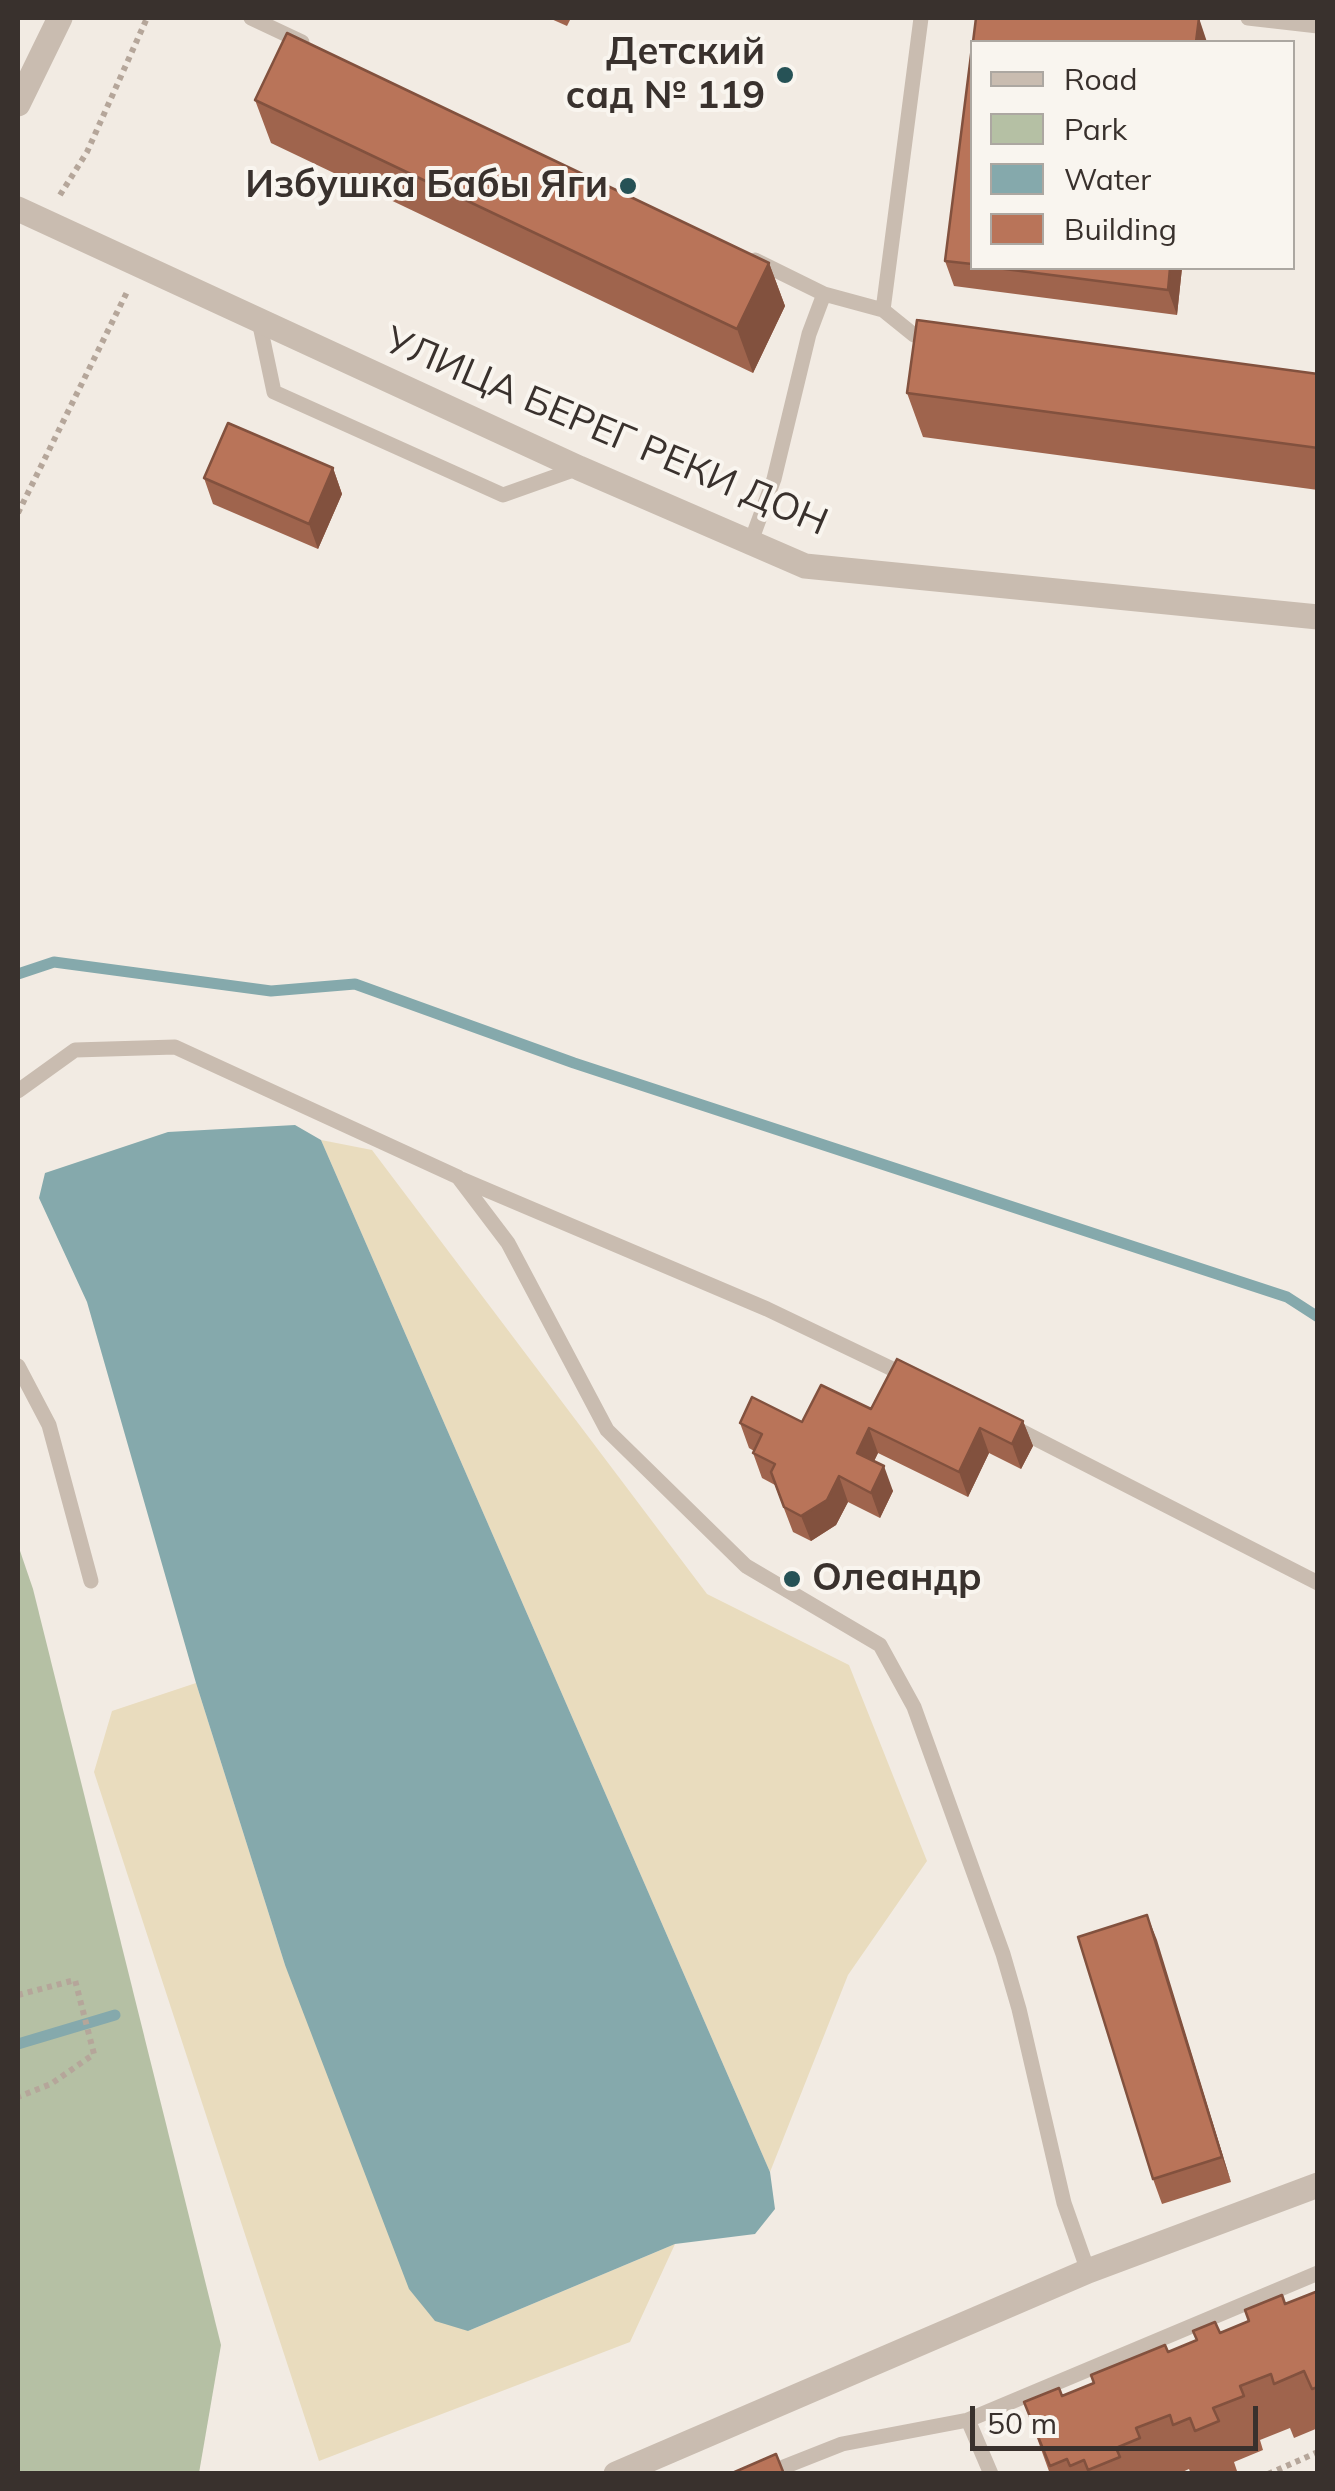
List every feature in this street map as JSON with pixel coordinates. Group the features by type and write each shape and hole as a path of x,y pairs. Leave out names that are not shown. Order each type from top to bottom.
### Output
{"street":[{"path":"18,104 60,18"},
{"name":"УЛИЦА БЕРЕГ РЕКИ ДОН","path":"18,209 579,468 805,566 1318,616"},
{"path":"616,2474 1088,2271 1318,2184"}],"lane":[{"path":"251,18 322,52"},
{"path":"884,310 921,18"},
{"path":"1248,18 1318,26"},
{"path":"735,250 824,294 884,310 914,335 953,348"},
{"path":"750,544 774,479 809,334 824,294"},
{"path":"259,321 274,392 503,495 579,468"},
{"path":"18,1091 75,1050 175,1047 458,1177 767,1309 921,1382"},
{"path":"458,1177 508,1244 606,1430 746,1566 880,1646 914,1708 1002,1954 1019,2009 1064,2203 1088,2271"},
{"path":"18,1366 49,1425 92,1581"},
{"path":"990,1415 1318,1583"},
{"path":"766,2474 842,2444 968,2420 1318,2273"},
{"path":"968,2420 991,2474"}],"path":[{"path":"44,222 87,152 147,18"},
{"path":"18,512 140,266"},
{"path":"18,1996 75,1980 94,2054 51,2084 18,2097"},
{"path":"1268,2474 1318,2452"}],"green space":[{"path":"18,1545 33,1589 221,2345 199,2473 18,2473"}],"sand":[{"path":"321,1140 372,1150 707,1594 849,1665 927,1861 848,1975 770,2172"},
{"path":"196,1683 285,1965 468,2331 675,2244 630,2342 319,2461 94,1772 112,1711"}],"water":[{"path":"295,1125 321,1140 770,2172 775,2209 755,2234 675,2244 468,2331 435,2321 409,2289 285,1965 196,1683 87,1302 39,1198 45,1173 168,1132"}],"building":[{"path":"976,18 1199,18 1196,40 973,40"},
{"path":"287,33 769,263 737,329 255,100"},
{"path":"970,63 970,264 945,261"},
{"path":"1013,270 1170,270 1168,290"},
{"path":"917,320 1318,374 1318,448 907,393"},
{"path":"228,423 333,468 309,524 204,478"},
{"path":"897,1359 1023,1421 1012,1444 980,1428 959,1472 869,1428 857,1453 884,1466 871,1493 839,1476 827,1500 801,1516 784,1507 771,1472 775,1464 753,1453 762,1434 740,1423 752,1397 802,1422 821,1385 871,1409"},
{"path":"1147,1915 1222,2157 1153,2179 1078,1937"},
{"path":"1318,2291 1318,2387 1312,2389 1304,2371 1274,2384 1271,2374 1240,2386 1244,2396 1213,2408 1219,2421 1195,2431 1190,2418 1173,2425 1170,2415 1136,2428 1140,2438 1116,2448 1120,2457 1088,2470 1084,2460 1070,2466 1067,2459 1050,2466 1024,2402 1059,2388 1062,2396 1094,2383 1091,2375 1165,2345 1168,2352 1197,2340 1193,2331 1215,2322 1220,2333 1249,2321 1245,2310 1282,2295 1285,2304"},
{"path":"776,2454 784,2474 730,2474"}],"waterway":[{"path":"18,974 54,962 271,991 355,984 574,1063 1287,1297 1318,1317"},
{"path":"18,2044 115,2015"}],"place":[{"name":"Детский сад № 119","path":"785,75"},
{"name":"Избушка Бабы Яги","path":"628,186"},
{"name":"Олеандр","path":"792,1579"}]}
